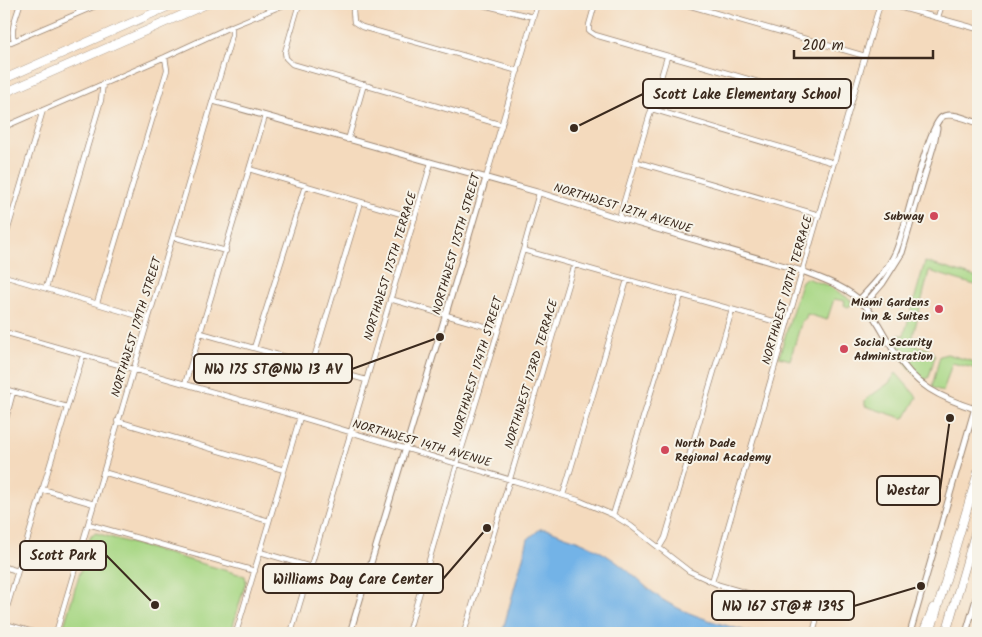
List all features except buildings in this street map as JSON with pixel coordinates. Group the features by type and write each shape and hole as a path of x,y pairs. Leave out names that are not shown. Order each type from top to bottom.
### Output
{"highway":[{"path":"4,79 174,4"},
{"path":"4,93 207,4"},
{"path":"930,633 978,472"},
{"path":"946,633 978,523"},
{"path":"923,633 944,581"},
{"path":"952,633 953,609"}],"street":[{"path":"14,40 12,34 20,4"},
{"path":"76,4 79,12"},
{"path":"4,45 100,4"},
{"path":"4,127 286,4"},
{"path":"299,4 285,52 286,58 292,64 502,125"},
{"path":"356,4 353,11 354,22 362,27 518,71"},
{"path":"479,4 533,17"},
{"name":"NORTHWEST 175TH STREET","path":"350,633 404,448 446,316 537,4"},
{"path":"595,4 589,25 589,31 595,35 849,108"},
{"path":"684,4 865,56"},
{"name":"NORTHWEST 170TH TERRACE","path":"712,582 880,4"},
{"path":"888,4 978,29"},
{"path":"938,18 942,4"},
{"name":"NORTHWEST 179TH STREET","path":"56,633 213,101 232,35 232,26"},
{"path":"96,303 167,70 164,57"},
{"path":"619,218 667,57"},
{"path":"46,288 101,100 102,83"},
{"path":"348,140 364,84"},
{"name":"NORTHWEST 12TH AVENUE","path":"213,101 539,193 802,271 830,282 864,305 874,317 900,361 910,374 927,389 941,397 976,410"},
{"path":"652,109 834,163"},
{"path":"4,242 43,110"},
{"path":"864,305 884,283 899,252 914,213 938,121 943,116 949,114 978,123"},
{"path":"185,384 265,116"},
{"path":"859,300 899,252 908,211 932,143"},
{"path":"637,162 819,215"},
{"name":"NORTHWEST 175TH TERRACE","path":"291,633 431,163"},
{"path":"249,169 414,218"},
{"path":"254,348 305,186"},
{"name":"NORTHWEST 174TH STREET","path":"408,633 539,193"},
{"path":"312,365 361,202"},
{"path":"908,211 914,213"},
{"path":"173,237 226,251"},
{"path":"523,250 787,325"},
{"name":"NORTHWEST 173RD TERRACE","path":"464,633 574,264"},
{"path":"4,276 148,318"},
{"path":"563,495 627,280"},
{"path":"613,515 681,295"},
{"path":"390,299 498,330"},
{"path":"659,548 665,538 732,310"},
{"name":"NORTHWEST 14TH AVENUE","path":"4,332 510,478 597,507 631,526 689,571 712,582 809,612 815,616 816,622 813,633"},
{"path":"201,333 366,380"},
{"path":"4,617 83,356"},
{"path":"4,389 67,407"},
{"path":"4,426 14,392"},
{"path":"910,633 976,410 978,397"},
{"path":"236,633 300,417"},
{"path":"118,422 284,470"},
{"path":"103,472 269,521"},
{"path":"42,489 94,504"},
{"path":"88,524 255,571"},
{"path":"260,552 365,583"},
{"path":"4,567 18,571"},
{"path":"966,633 978,592"},
{"path":"4,624 36,633"}],"green space":[{"path":"925,262 978,278 978,286 929,271 911,344 931,350 935,356 929,377 923,381 909,368 897,349 898,335 904,335"},
{"path":"806,278 829,286 851,300 851,305 848,307 844,305 845,301 834,299 827,320 807,314 805,320 802,320 790,360 779,357 800,286"},
{"path":"947,354 978,363 978,369 952,363 943,392 932,387 940,356"},
{"path":"896,373 917,397 906,417 902,418 865,406 865,400 889,383"},
{"path":"96,533 245,576 246,581 231,633 66,633 63,629 91,535"}],"water":[{"path":"540,529 546,529 580,541 600,551 626,569 657,595 680,609 711,621 753,633 502,633 528,539"}],"place":[{"name":"Scott Lake Elementary School","path":"574,128"},
{"name":"Subway","path":"934,216"},
{"name":"Miami Gardens Inn & Suites","path":"939,309"},
{"name":"NW 175 ST@NW 13 AV","path":"440,337"},
{"name":"Social Security Administration","path":"844,349"},
{"name":"Westar","path":"950,418"},
{"name":"North Dade Regional Academy","path":"665,450"},
{"name":"Williams Day Care Center","path":"487,528"},
{"name":"NW 167 ST@# 1395","path":"921,586"},
{"name":"Scott Park","path":"155,605"}]}
